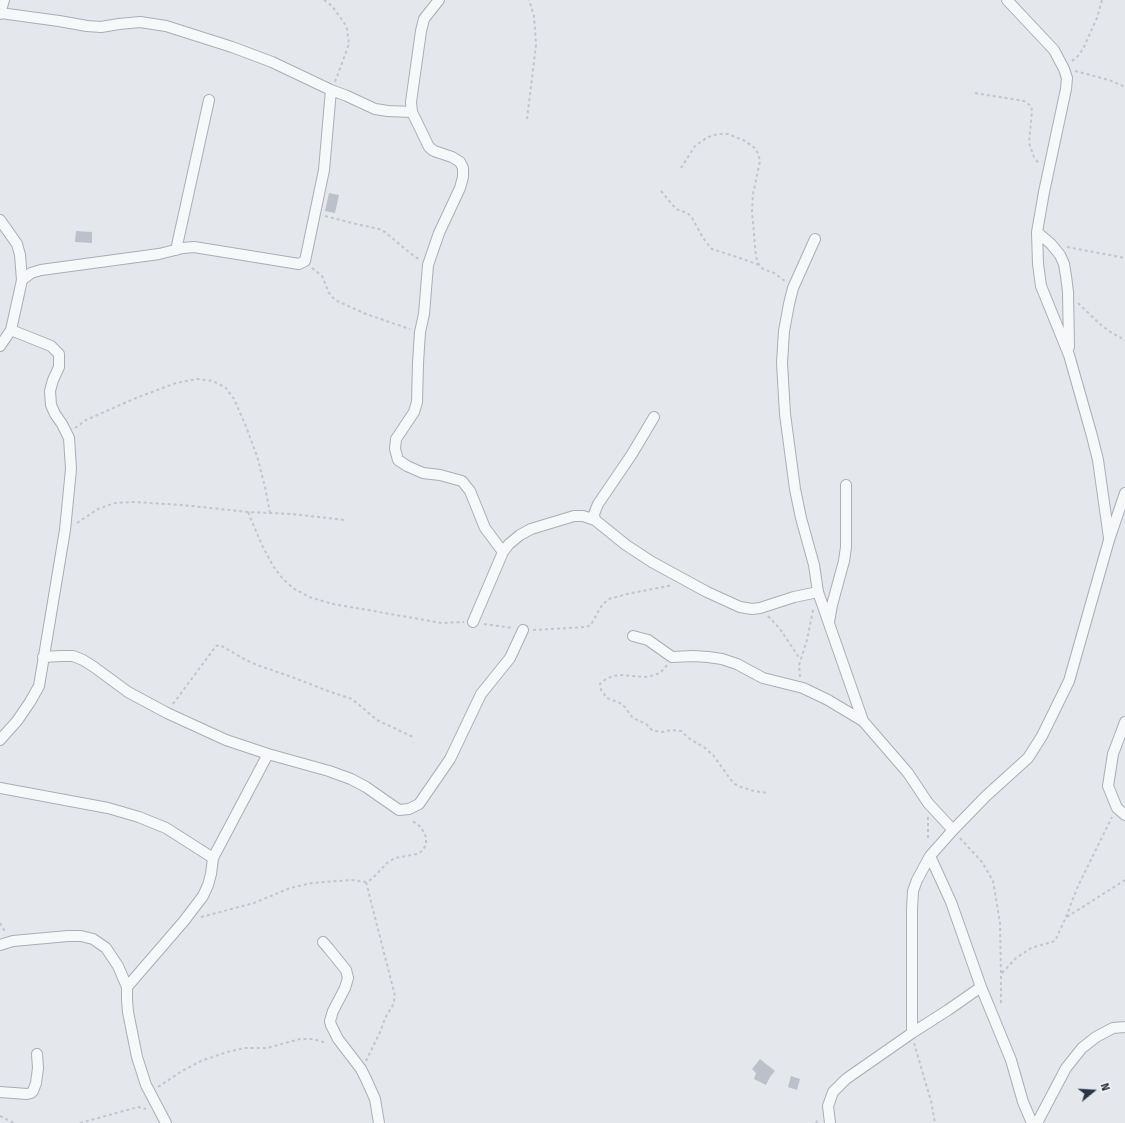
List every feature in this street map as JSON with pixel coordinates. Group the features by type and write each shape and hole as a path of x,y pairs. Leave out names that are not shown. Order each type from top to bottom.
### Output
{"street":[{"path":"4,0 0,13 87,26 101,27 140,22 166,26 232,47 272,62 331,90 374,108 388,111 412,112"},
{"path":"439,0 424,19 421,31 411,102 412,112 429,147 434,151 452,157 460,162 463,168 463,177 460,188 439,233 428,265 424,314 420,332 417,402 414,412 396,439 395,449 398,460 406,466 423,473 440,475 462,481 470,490 485,528 503,552"},
{"path":"1007,0 1054,50 1067,78 1037,232 1038,264 1042,286 1069,354 1092,436 1109,540"},
{"path":"22,280 31,273 41,270 159,254 183,248 194,248 299,264 305,262 324,170 331,90"},
{"path":"176,250 209,100"},
{"path":"0,220 18,244 22,280 11,330 0,346"},
{"path":"1037,232 1051,244 1060,255 1064,264 1068,292 1069,354"},
{"path":"815,239 793,288 784,330 782,363 785,414 795,489 801,518 814,565 818,592 864,721"},
{"path":"0,740 17,721 30,702 38,686 65,530 72,469 69,438 51,405 50,391 59,367 59,354 52,346 11,330"},
{"path":"595,520 594,514 598,504 632,454 654,417"},
{"path":"829,624 846,547 846,485"},
{"path":"912,1033 912,909 913,891 917,880 930,856 952,830 986,796 1028,758 1042,736 1069,681 1109,540 1125,492"},
{"path":"474,622 503,552 509,544 520,535 531,529 574,516 583,516 595,520 626,546 652,562 707,592 740,607 752,609 760,608 794,597 818,592"},
{"path":"43,657 73,656 83,660 94,666 128,692 167,714 226,740 268,754 329,770 351,779 366,787 399,810 409,809 419,804 450,759 474,706 481,694 510,658 523,630"},
{"path":"633,636 648,640 672,657 693,656 722,659 737,664 764,678 803,688 828,700 864,721 908,773 928,803 952,830"},
{"path":"1125,722 1113,754 1108,786 1117,808 1125,815"},
{"path":"127,987 184,921 203,896 208,885 214,858 268,754"},
{"path":"0,788 101,807 139,817 166,828 214,858"},
{"path":"930,856 951,902 981,987 1011,1060 1023,1102 1032,1123"},
{"path":"0,945 13,941 81,936 93,939 106,948 118,966 127,987 128,1012 135,1048 150,1092 164,1120"},
{"path":"322,942 347,972 348,978 346,988 332,1010 330,1021 332,1028 366,1078 374,1099 379,1123"},
{"path":"830,1123 828,1106 833,1092 846,1079 981,987"},
{"path":"1037,1123 1066,1068 1082,1048 1096,1037 1113,1028 1125,1027"},
{"path":"0,1092 27,1094 33,1091 36,1083 37,1054"}],"path":[{"path":"324,0 332,6 345,24 349,44 331,90"},
{"path":"527,119 536,45 534,16 529,0"},
{"path":"1064,69 1083,49 1097,18 1102,0"},
{"path":"1064,69 1109,80 1125,87"},
{"path":"974,93 1024,101 1029,104 1032,111 1029,143 1034,157 1048,174"},
{"path":"680,168 696,146 708,137 718,134 728,134 745,141 755,148 760,161 753,194 752,211 756,257 759,265"},
{"path":"661,191 676,209 691,216 703,238 712,249 759,265 763,269 784,279 793,288"},
{"path":"316,213 352,223 379,228 428,265"},
{"path":"1051,244 1125,258"},
{"path":"305,262 322,276 335,300 366,314 420,332"},
{"path":"1068,292 1102,326 1125,340"},
{"path":"69,438 75,428 86,420 142,396 176,383 197,379 213,381 226,388 234,399 245,424 257,456 270,513"},
{"path":"65,530 98,509 114,503 134,502 345,520"},
{"path":"248,512 261,543 276,570 293,588 309,597 333,604 442,623 474,622 523,630 561,630 586,627 591,624 602,604 609,599 688,582"},
{"path":"760,608 780,629 800,659"},
{"path":"803,688 799,665 807,640 813,609"},
{"path":"167,714 216,646 220,645 257,665 352,699 377,720 413,737"},
{"path":"672,657 661,672 655,675 646,677 620,675 613,676 600,684 601,690 607,698 626,707 633,718 646,724 652,730 656,732 681,730 690,740 705,748 713,755 735,784 754,791 768,793"},
{"path":"928,803 927,826 930,856"},
{"path":"1001,974 1016,958 1031,948 1055,940 1078,886 1117,808"},
{"path":"184,921 254,902 290,888 312,883 351,880 366,882 372,879 387,862 395,858 417,854 422,851 426,845 426,837 422,827 399,810"},
{"path":"952,830 982,862 993,881 1000,923 1001,1012"},
{"path":"1066,917 1125,880"},
{"path":"362,1070 385,1018 393,1005 395,996 366,882"},
{"path":"912,1033 931,1101 935,1123"},
{"path":"150,1092 201,1061 227,1052 245,1048 267,1048 300,1039 313,1039 344,1047"},
{"path":"80,1123 138,1107 143,1108 164,1120"},
{"path":"0,1116 14,1123"}],"building":[{"path":"329,193 339,195 335,213 325,211"},
{"path":"76,231 92,232 92,243 75,242"},
{"path":"760,1059 775,1071 766,1085 754,1079 756,1073 752,1069"},
{"path":"791,1076 800,1079 797,1090 788,1087"}]}
